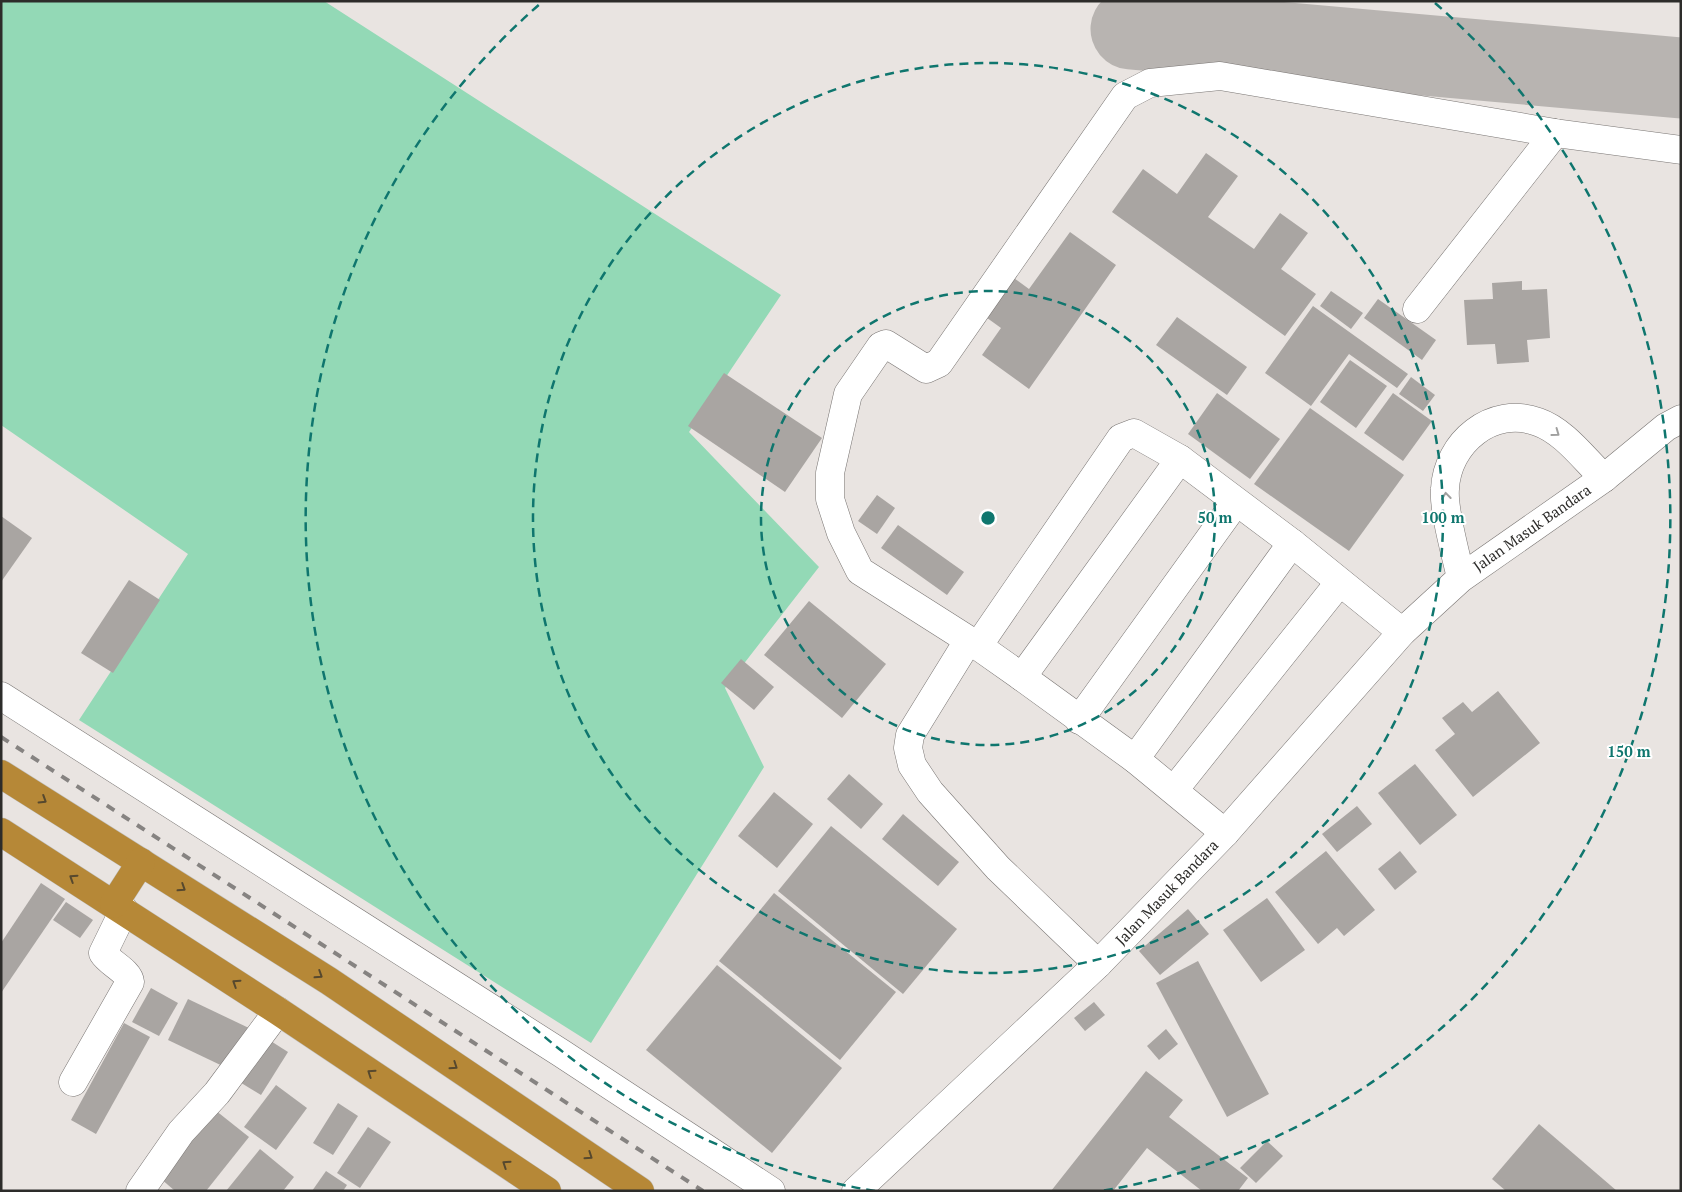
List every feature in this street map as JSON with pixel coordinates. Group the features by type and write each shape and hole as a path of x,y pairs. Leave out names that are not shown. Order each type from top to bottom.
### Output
{"highway":[{"path":"1,774 329,981 640,1191"},
{"path":"1,832 278,1011 546,1191"},
{"path":"119,907 141,862"}],"street":[{"path":"1225,833 1135,759 1022,677 973,643 860,571 845,541 830,500 830,473 848,394 881,346 892,346 926,369 933,368 939,363 1125,96 1150,83 1220,76 1555,133 1681,150"},
{"path":"1417,309 1555,133"},
{"name":"Jalan Masuk Bandara","path":"1461,578 1444,490 1447,468 1457,448 1473,432 1493,422 1515,418 1537,422 1557,432 1604,478"},
{"name":"Jalan Masuk Bandara","path":"856,1191 1098,964 1225,833 1402,632 1461,578 1604,478 1666,427 1681,419"},
{"path":"1098,964 998,868 930,792 912,766 908,748 910,735 973,643 1121,438 1134,433 1141,435 1180,459 1292,543 1339,583 1402,632"},
{"path":"1022,677 1180,459"},
{"path":"1079,720 1236,502"},
{"path":"1135,759 1292,543"},
{"path":"1174,790 1339,583"},
{"path":"1,696 553,1048 771,1191"},
{"path":"73,1082 130,980 103,953 119,907"},
{"path":"140,1191 181,1132 217,1093 278,1011"}],"green space":[{"path":"1,1 324,1 781,295 689,432 819,567 725,688 764,767 591,1043 79,720 188,554 1,425"}],"building":[{"path":"1206,153 1238,176 1208,217 1254,249 1280,213 1308,233 1281,269 1316,294 1285,336 1112,212 1143,169 1177,194"},
{"path":"1070,232 1116,265 1029,389 982,355 1001,328 983,315 1011,276 1029,289"},
{"path":"1522,281 1522,290 1547,289 1550,338 1527,340 1529,362 1497,364 1495,344 1467,345 1464,300 1493,299 1492,283"},
{"path":"1331,291 1363,313 1351,329 1320,306"},
{"path":"1378,299 1436,340 1422,360 1364,318"},
{"path":"1313,306 1408,374 1397,388 1349,354 1311,406 1265,373"},
{"path":"1177,317 1247,367 1227,395 1156,345"},
{"path":"1350,360 1387,386 1356,428 1320,402"},
{"path":"724,373 822,438 785,492 688,426"},
{"path":"1411,377 1435,395 1423,411 1399,394"},
{"path":"1217,393 1280,439 1250,479 1188,434"},
{"path":"1393,393 1432,421 1403,461 1364,433"},
{"path":"1310,408 1404,475 1349,551 1254,484"},
{"path":"877,495 895,508 877,534 858,521"},
{"path":"1,516 32,538 1,582"},
{"path":"898,525 964,572 947,595 881,548"},
{"path":"129,580 160,600 113,673 81,653"},
{"path":"809,601 886,664 842,718 764,655"},
{"path":"741,659 774,687 754,710 721,683"},
{"path":"1498,691 1540,743 1473,797 1435,750 1455,734 1442,718 1463,702 1472,712"},
{"path":"1415,764 1457,815 1420,845 1378,793"},
{"path":"849,774 883,804 861,829 827,799"},
{"path":"774,792 813,824 777,868 738,836"},
{"path":"1357,806 1372,824 1337,852 1322,834"},
{"path":"903,814 959,862 938,886 882,839"},
{"path":"831,826 957,929 903,994 778,891"},
{"path":"1326,851 1375,910 1344,936 1337,928 1318,944 1275,892"},
{"path":"1400,851 1417,872 1395,890 1378,869"},
{"path":"41,883 65,899 1,993 1,943"},
{"path":"774,893 896,992 840,1060 719,961"},
{"path":"1267,898 1305,950 1261,982 1223,930"},
{"path":"66,902 93,920 80,938 53,920"},
{"path":"1188,909 1209,934 1160,975 1139,951"},
{"path":"1198,961 1269,1094 1227,1117 1156,983"},
{"path":"717,965 842,1068 772,1153 646,1050"},
{"path":"151,988 178,1003 159,1036 132,1022"},
{"path":"188,999 251,1029 231,1070 168,1040"},
{"path":"1094,1002 1105,1015 1085,1031 1074,1018"},
{"path":"124,1023 150,1037 96,1134 71,1120"},
{"path":"1166,1029 1178,1044 1159,1060 1147,1046"},
{"path":"266,1038 288,1052 261,1095 238,1081"},
{"path":"1146,1071 1183,1100 1169,1117 1248,1178 1238,1191 1202,1191 1147,1148 1113,1191 1051,1191"},
{"path":"276,1085 307,1108 276,1150 244,1127"},
{"path":"338,1103 358,1116 333,1155 313,1143"},
{"path":"215,1110 249,1137 206,1191 175,1191 160,1178"},
{"path":"1539,1124 1617,1191 1506,1191 1492,1179"},
{"path":"368,1127 391,1142 360,1188 337,1173"},
{"path":"1267,1141 1283,1156 1256,1183 1240,1168"},
{"path":"260,1149 294,1177 283,1191 226,1191"},
{"path":"326,1171 347,1185 343,1191 312,1191"}],"taxiway":[{"path":"1131,29 1681,78"}],"railway":[{"path":"1,737 703,1191"}]}
